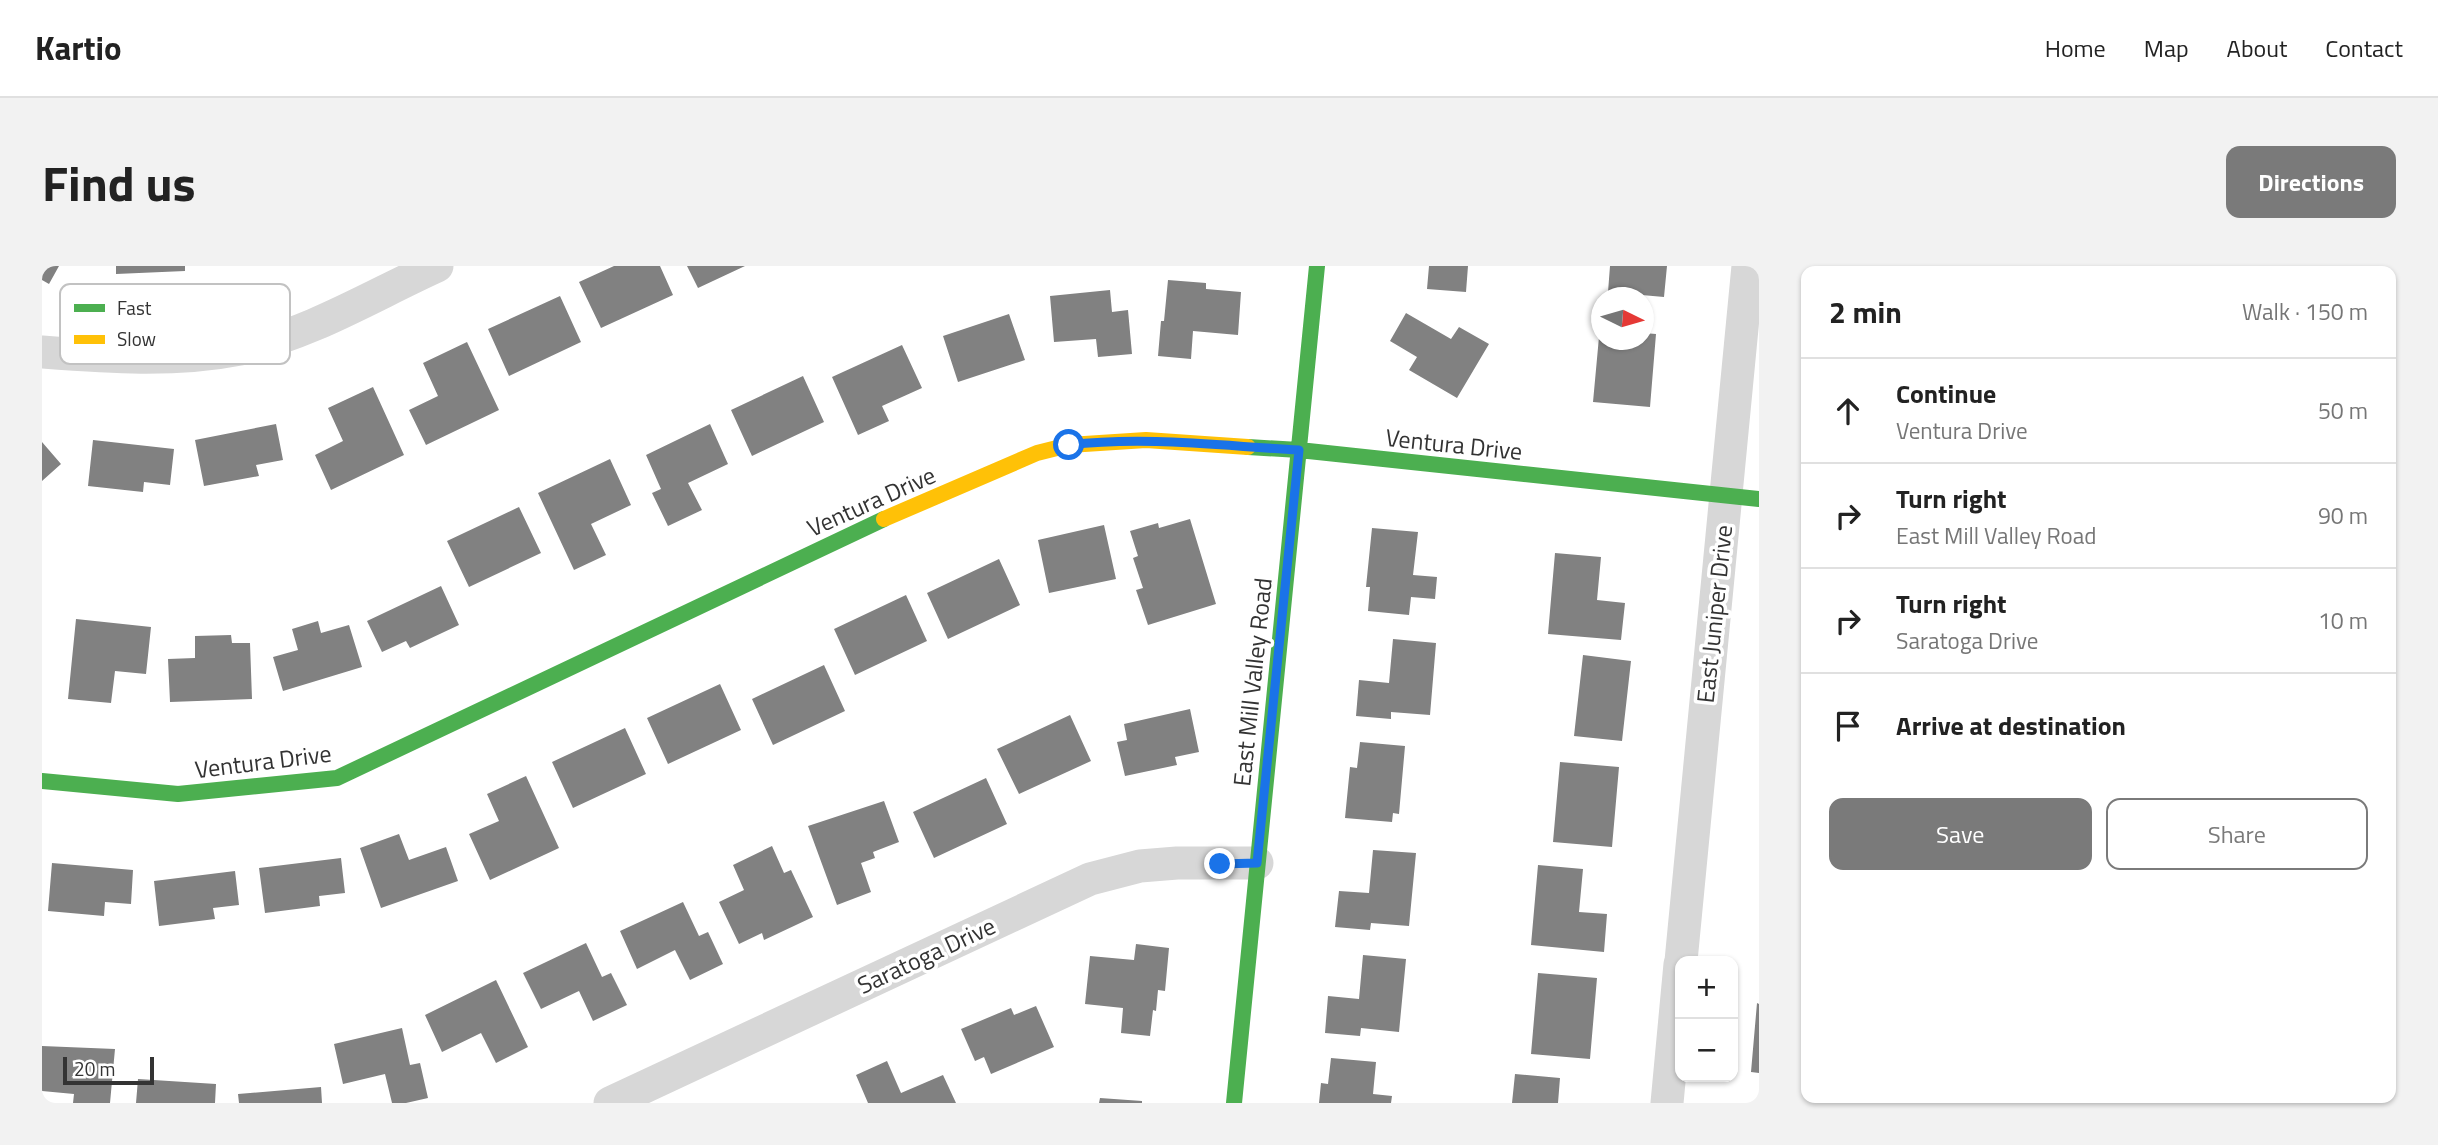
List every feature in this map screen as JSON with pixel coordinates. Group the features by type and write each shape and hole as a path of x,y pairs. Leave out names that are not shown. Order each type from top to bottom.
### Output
{"street":[{"path":"290,332 313,325 437,266"},
{"name":"East Mill Valley Road","path":"1234,1103 1317,266"},
{"name":"East Juniper Drive","path":"1681,956 1748,266"},
{"path":"42,352 60,353"},
{"name":"Ventura Drive","path":"42,781 178,794 337,778 835,541 1037,453 1069,445 1146,440 1299,450 1759,499"},
{"name":"Saratoga Drive","path":"610,1103 1090,879 1140,866 1257,863"},
{"name":"East Juniper Drive","path":"1667,1103 1675,1017"}],"building":[{"path":"42,266 59,266 49,284 42,280"},
{"path":"116,266 185,266 185,271 116,274"},
{"path":"614,266 660,266 673,295 601,328 579,282"},
{"path":"687,266 745,266 698,288"},
{"path":"1429,266 1468,266 1466,292 1427,289"},
{"path":"1610,266 1667,266 1664,297 1654,296 1654,287 1608,287"},
{"path":"1168,280 1206,283 1206,289 1241,292 1238,335 1193,331 1191,359 1158,356"},
{"path":"1110,290 1112,312 1128,310 1132,354 1098,357 1096,339 1054,342 1050,296"},
{"path":"560,296 581,342 509,376 488,329"},
{"path":"1406,313 1451,339 1459,327 1489,344 1457,398 1409,370 1417,357 1390,341"},
{"path":"1009,314 1025,360 958,382 943,336"},
{"path":"1656,334 1650,407 1593,402 1598,350 1654,350"},
{"path":"467,342 499,410 426,445 409,410 438,396 423,363"},
{"path":"902,345 922,388 882,406 889,421 858,435 832,377"},
{"path":"803,376 824,422 752,456 731,410"},
{"path":"373,387 404,455 331,490 315,455 343,441 328,408"},
{"path":"276,424 283,460 256,465 259,476 204,486 195,440"},
{"path":"710,424 728,464 688,483 702,510 668,526 652,493 661,489 646,455"},
{"path":"93,440 174,449 170,485 144,482 143,492 88,486"},
{"path":"42,442 61,464 42,481"},
{"path":"610,459 631,505 591,524 606,555 574,570 538,493"},
{"path":"519,507 541,553 469,587 447,541"},
{"path":"1190,519 1216,604 1148,625 1136,590 1143,588 1133,558 1138,556 1130,531 1158,523 1159,528"},
{"path":"1104,525 1116,579 1049,593 1038,540"},
{"path":"1372,528 1418,532 1413,575 1437,577 1435,599 1411,597 1409,615 1368,611 1370,587 1366,587"},
{"path":"1555,553 1601,557 1597,600 1625,603 1621,640 1548,634"},
{"path":"999,559 1020,605 948,639 927,593"},
{"path":"441,586 459,625 410,648 406,641 382,652 367,621"},
{"path":"906,595 927,641 855,675 834,629"},
{"path":"76,619 151,627 146,674 115,671 111,703 68,699"},
{"path":"318,621 321,633 349,625 362,667 283,691 273,657 298,650 292,629"},
{"path":"231,635 232,643 250,643 252,699 170,702 168,659 195,658 195,636"},
{"path":"1393,639 1436,643 1430,715 1391,712 1391,719 1356,716 1359,680 1389,683"},
{"path":"1583,655 1631,661 1622,741 1574,736"},
{"path":"824,665 845,711 773,745 752,699"},
{"path":"720,684 741,730 668,764 647,718"},
{"path":"1190,709 1199,752 1175,757 1177,765 1125,776 1117,742 1127,740 1124,724"},
{"path":"1070,715 1091,761 1019,794 997,749"},
{"path":"625,728 646,774 573,808 552,762"},
{"path":"1360,742 1405,746 1399,814 1393,813 1392,822 1345,818 1350,767 1357,768"},
{"path":"1560,762 1619,767 1612,847 1553,842"},
{"path":"526,776 559,848 490,880 469,834 499,821 487,794"},
{"path":"986,778 1007,824 934,858 913,812"},
{"path":"884,801 899,842 873,852 875,858 861,863 871,892 837,905 808,826"},
{"path":"399,834 409,860 446,847 458,881 381,908 360,848"},
{"path":"772,846 784,873 791,870 813,917 764,940 762,933 739,944 719,902 744,890 733,865"},
{"path":"1373,850 1416,853 1409,926 1371,923 1370,930 1335,927 1339,891 1369,893"},
{"path":"341,858 345,893 319,896 320,906 265,913 259,868"},
{"path":"52,863 133,870 131,904 105,902 104,916 48,911"},
{"path":"1538,865 1583,869 1579,912 1607,914 1604,952 1531,945"},
{"path":"235,871 239,905 213,908 215,919 159,926 154,881"},
{"path":"683,902 699,936 708,932 723,964 690,980 675,950 637,969 620,931"},
{"path":"586,943 602,977 611,973 627,1005 593,1021 579,991 541,1009 523,973"},
{"path":"1136,944 1169,948 1165,991 1158,990 1150,1036 1121,1033 1123,1008 1085,1004 1090,956 1134,960"},
{"path":"1363,955 1406,959 1399,1032 1361,1028 1360,1036 1325,1033 1328,996 1359,999"},
{"path":"1538,973 1597,978 1590,1059 1531,1054"},
{"path":"496,980 528,1047 496,1063 481,1033 442,1052 425,1015"},
{"path":"1757,1003 1759,1004 1759,1073 1751,1072"},
{"path":"1036,1006 1054,1047 991,1074 984,1057 975,1061 961,1029 1011,1008 1014,1015"},
{"path":"402,1028 410,1065 420,1063 428,1098 392,1103 385,1074 343,1084 334,1044"},
{"path":"42,1046 115,1049 110,1103 73,1103 74,1094 42,1091"},
{"path":"1331,1058 1376,1062 1373,1094 1392,1096 1391,1103 1319,1103 1321,1083 1328,1084"},
{"path":"887,1061 901,1093 943,1075 956,1103 868,1103 856,1075"},
{"path":"1515,1074 1560,1078 1558,1103 1512,1103"},
{"path":"138,1079 216,1084 215,1103 136,1103"},
{"path":"321,1087 322,1103 239,1103 238,1094"},
{"path":"1100,1098 1142,1101 1142,1103 1099,1103"}],"traffic: fast":[{"path":"1234,1103 1317,266"},
{"path":"1248,447 1299,450 1759,499"},
{"path":"42,781 178,794 337,778 884,519"}],"traffic: slow":[{"path":"884,519 1037,453 1069,445 1146,440 1248,447"}],"route":[{"path":"1069,445 1146,440 1299,450 1257,863 1220,864"}]}
